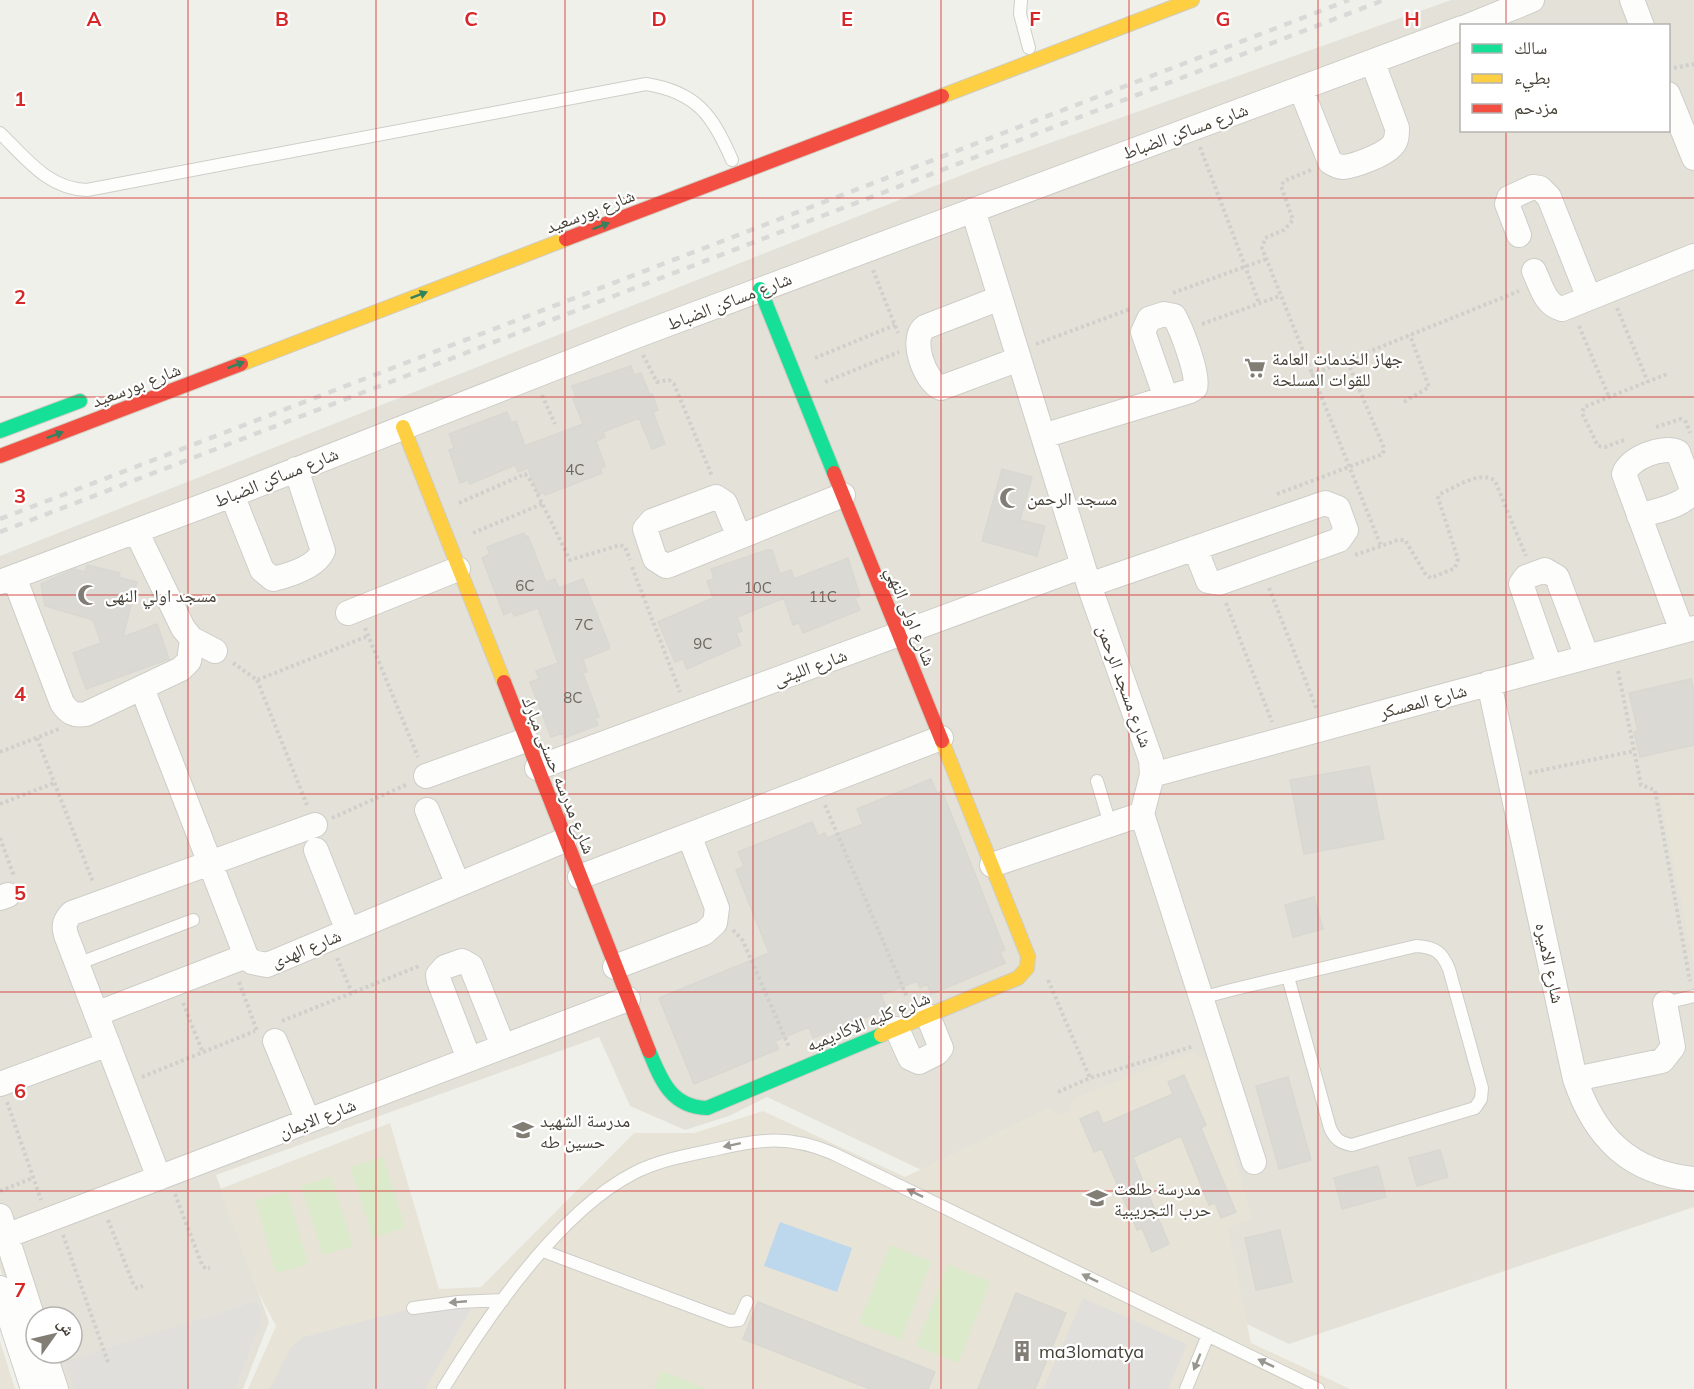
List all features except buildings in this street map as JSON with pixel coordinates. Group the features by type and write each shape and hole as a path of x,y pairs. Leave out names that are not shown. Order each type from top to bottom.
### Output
{"street":[{"name":"شارع بورسعيد","path":"738,158 1192,0"},
{"path":"1473,24 1532,0"},
{"path":"1632,0 1641,24"},
{"name":"شارع بورسعيد","path":"0,456 1032,54 1084,26"},
{"name":"شارع مساكن الضباط","path":"7,580 232,495 636,336 1192,128 1373,63 1460,28"},
{"path":"1301,89 1330,162 1346,167 1387,150 1394,145 1397,137 1397,128 1373,63"},
{"path":"1670,99 1694,158"},
{"path":"1519,235 1507,204 1509,198 1533,187 1540,188 1549,197 1590,298"},
{"name":"شارع مسجد الرحمن","path":"973,210 1086,575 1151,760 1152,775 1142,813"},
{"path":"1537,277 1553,307 1562,309 1694,256"},
{"name":"شارع اولى النهي","path":"760,289 1028,956 1029,965 1026,973"},
{"path":"1000,298 925,327 920,330 916,342 930,379 934,385 941,388 1019,359"},
{"path":"1043,436 1190,391 1197,384 1181,331 1174,316 1169,314 1149,319 1143,327 1166,398"},
{"name":"شارع بورسعيد","path":"0,431 89,398"},
{"name":"شارع مدرسه حسنى مبارك","path":"403,427 615,967 669,1094 679,1104 691,1108 707,1108"},
{"path":"232,495 262,570 266,576 280,577 314,563 323,551 296,469"},
{"path":"739,537 722,499 711,498 647,524 645,535 654,559 666,566 739,537 843,495"},
{"name":"شارع الليثى","path":"537,768 898,634 1086,575 1195,548 1325,503 1338,508 1346,530 1339,540 1219,583 1214,583 1205,576 1195,548"},
{"path":"1639,516 1688,630"},
{"path":"136,531 183,628 192,639 215,651"},
{"path":"352,611 458,569"},
{"path":"1550,667 1521,589 1522,580 1545,570 1557,577 1587,657"},
{"path":"7,580 62,703 67,711 76,716 86,714 181,669 189,661 192,639"},
{"name":"شارع المعسكر","path":"1152,775 1688,630"},
{"name":"شارع الاميره","path":"1489,683 1575,1080 1584,1107 1600,1132 1621,1153 1646,1168 1673,1177 1694,1179"},
{"name":"شارع الهدى","path":"142,688 246,956 252,962 267,965 565,840"},
{"path":"580,877 941,738"},
{"path":"426,776 526,740"},
{"path":"427,810 458,885"},
{"path":"992,866 1142,813 1254,1162"},
{"path":"164,1177 123,1084 66,935 64,926 66,918 72,913 315,825"},
{"path":"615,967 704,933 716,923 717,908 689,835"},
{"path":"316,850 339,935"},
{"path":"96,1014 246,956"},
{"path":"470,1059 439,981 438,975 445,967 462,961 471,966 504,1046"},
{"name":"شارع كليه الاكاديميه","path":"707,1108 1026,973"},
{"name":"شارع الايمان","path":"3,1226 52,1219 628,999"},
{"path":"1575,1080 1667,1058 1673,1047 1665,1003"},
{"path":"273,1030 308,1121"},
{"path":"0,1084 108,1044"},
{"path":"3,1226 29,1305"},
{"path":"0,1288 44,1387"},
{"path":"44,1365 44,1387"}],"lane":[{"path":"1021,0 1020,14 1032,54"},
{"path":"0,133 47,177 67,187 87,190 646,84 676,91 699,106 738,158"},
{"path":"1097,781 1110,824"},
{"path":"77,964 193,920"},
{"path":"1201,998 1416,946 1431,947 1444,955 1482,1088 1481,1099 1475,1108 1352,1145 1342,1143 1334,1137 1330,1128 1288,977"},
{"path":"1665,1003 1693,996"},
{"path":"443,1389 503,1300 543,1251 596,1198 634,1173 677,1157 752,1141 793,1140 832,1153 1318,1389"},
{"path":"543,1251 730,1321 739,1320 747,1302"},
{"path":"413,1308 458,1302 503,1300"},
{"path":"1186,1389 1208,1335"}],"path":[{"path":"1670,69 1694,63"},
{"path":"1192,128 1259,303"},
{"path":"1330,162 1284,181 1281,186 1293,220 1284,230 1265,238 1262,248 1381,546"},
{"path":"1311,375 1410,335 1537,277"},
{"path":"1181,331 1280,296"},
{"path":"1590,298 1648,382"},
{"path":"1590,298 1609,397"},
{"path":"792,367 895,325"},
{"path":"1404,402 1429,387 1410,335"},
{"path":"636,336 652,377 657,382 669,380 674,384 722,499"},
{"path":"802,392 905,350"},
{"path":"1271,496 1383,454 1384,448 1347,360"},
{"path":"1635,436 1605,447 1598,446 1582,413 1584,407 1667,374"},
{"path":"534,376 555,424"},
{"path":"1655,428 1681,419 1686,422 1694,442"},
{"path":"435,513 525,474 531,481 570,560 614,546 625,547 688,712"},
{"path":"1347,558 1405,540 1422,570 1431,578 1455,568 1458,559 1437,498 1440,494 1483,476 1491,477 1495,481 1534,574"},
{"path":"447,543 542,504"},
{"path":"1258,590 1280,582"},
{"path":"1268,586 1324,728"},
{"path":"1214,606 1236,598"},
{"path":"1225,603 1279,739"},
{"path":"215,651 257,680 315,825 426,776 368,636 352,611"},
{"path":"257,680 368,636"},
{"path":"1614,650 1641,784 1653,788 1655,793 1693,996"},
{"path":"0,752 66,726 76,716"},
{"path":"37,738 100,903"},
{"path":"1509,777 1634,751"},
{"path":"0,804 54,783"},
{"path":"817,785 914,1022"},
{"path":"0,838 16,885 4,897"},
{"path":"716,923 735,931 743,941 799,1069"},
{"path":"339,935 352,993"},
{"path":"123,1084 203,1053 273,1030 352,993 426,963"},
{"path":"1026,973 1041,974 1052,985 1090,1078"},
{"path":"175,983 203,1053"},
{"path":"1058,1092 1090,1078 1215,1040"},
{"path":"0,1084 33,1178 52,1219 109,1365"},
{"path":"164,1177 202,1265 206,1269 210,1268"},
{"path":"0,1191 33,1178"},
{"path":"100,1201 133,1283 137,1288 143,1286"}],"shaded area":[{"path":"1451,0 1694,0 1694,1207 1289,1344 767,1097 729,1116 685,1130 630,1106 599,1037 216,1175 269,1322 243,1389 41,1389 33,1365 84,1365 84,1305 24,1305 24,1339 0,1268 0,556 985,166"},
{"path":"1687,793 1689,801 1694,800 1694,966 1661,797"},
{"path":"1192,1052 1207,1061 1252,1219 1227,1227 1251,1343 1350,1389 248,1389 276,1326 259,1294 220,1189 390,1123 439,1289 481,1287 634,1133 694,1133 763,1111 905,1177 1049,1108 1059,1115 1070,1112 1073,1099"},
{"path":"1083,1298 1187,1344 1168,1389 1043,1389"},
{"path":"257,1301 262,1318 235,1389 74,1389 67,1365 84,1365 84,1355"},
{"path":"470,1301 470,1311 425,1389 270,1389 290,1348 304,1337 413,1308"},
{"path":"0,1341 15,1389 0,1389"}],"green space":[{"path":"383,1157 405,1227 373,1238 350,1167"},
{"path":"331,1177 353,1246 323,1255 301,1186"},
{"path":"287,1191 308,1264 276,1273 255,1200"},
{"path":"890,1245 931,1262 901,1340 859,1323"},
{"path":"948,1264 990,1282 958,1363 916,1346"},
{"path":"661,1371 707,1389 654,1389"}],"water":[{"path":"780,1222 852,1248 837,1292 764,1266"}],"railway":[{"path":"0,519 1349,0"},
{"path":"0,532 1384,0"}],"traffic: fast":[{"path":"760,289 834,473"},
{"path":"0,431 80,401"},
{"path":"649,1051 663,1082 676,1097 684,1103 707,1108 881,1035"}],"traffic: slow":[{"path":"942,96 1192,0"},
{"path":"241,364 566,239"},
{"path":"403,427 504,682"},
{"path":"881,1035 1018,978 1027,968 1028,956 942,741"}],"traffic: jam":[{"path":"566,239 942,96"},
{"path":"0,456 241,364"},
{"path":"834,473 942,741"},
{"path":"504,682 649,1051"}],"place":[{"name":"جهاز الخدمات العامة للقوات المسلحة","path":"1255,368"},
{"name":"مسجد الرحمن","path":"1010,498"},
{"name":"مسجد اولي النهى","path":"88,595"},
{"name":"مدرسة الشهيد حسين طه","path":"523,1130"},
{"name":"مدرسة طلعت حرب التجريبية","path":"1097,1198"},
{"name":"ma3lomatya","path":"1022,1351"}]}
